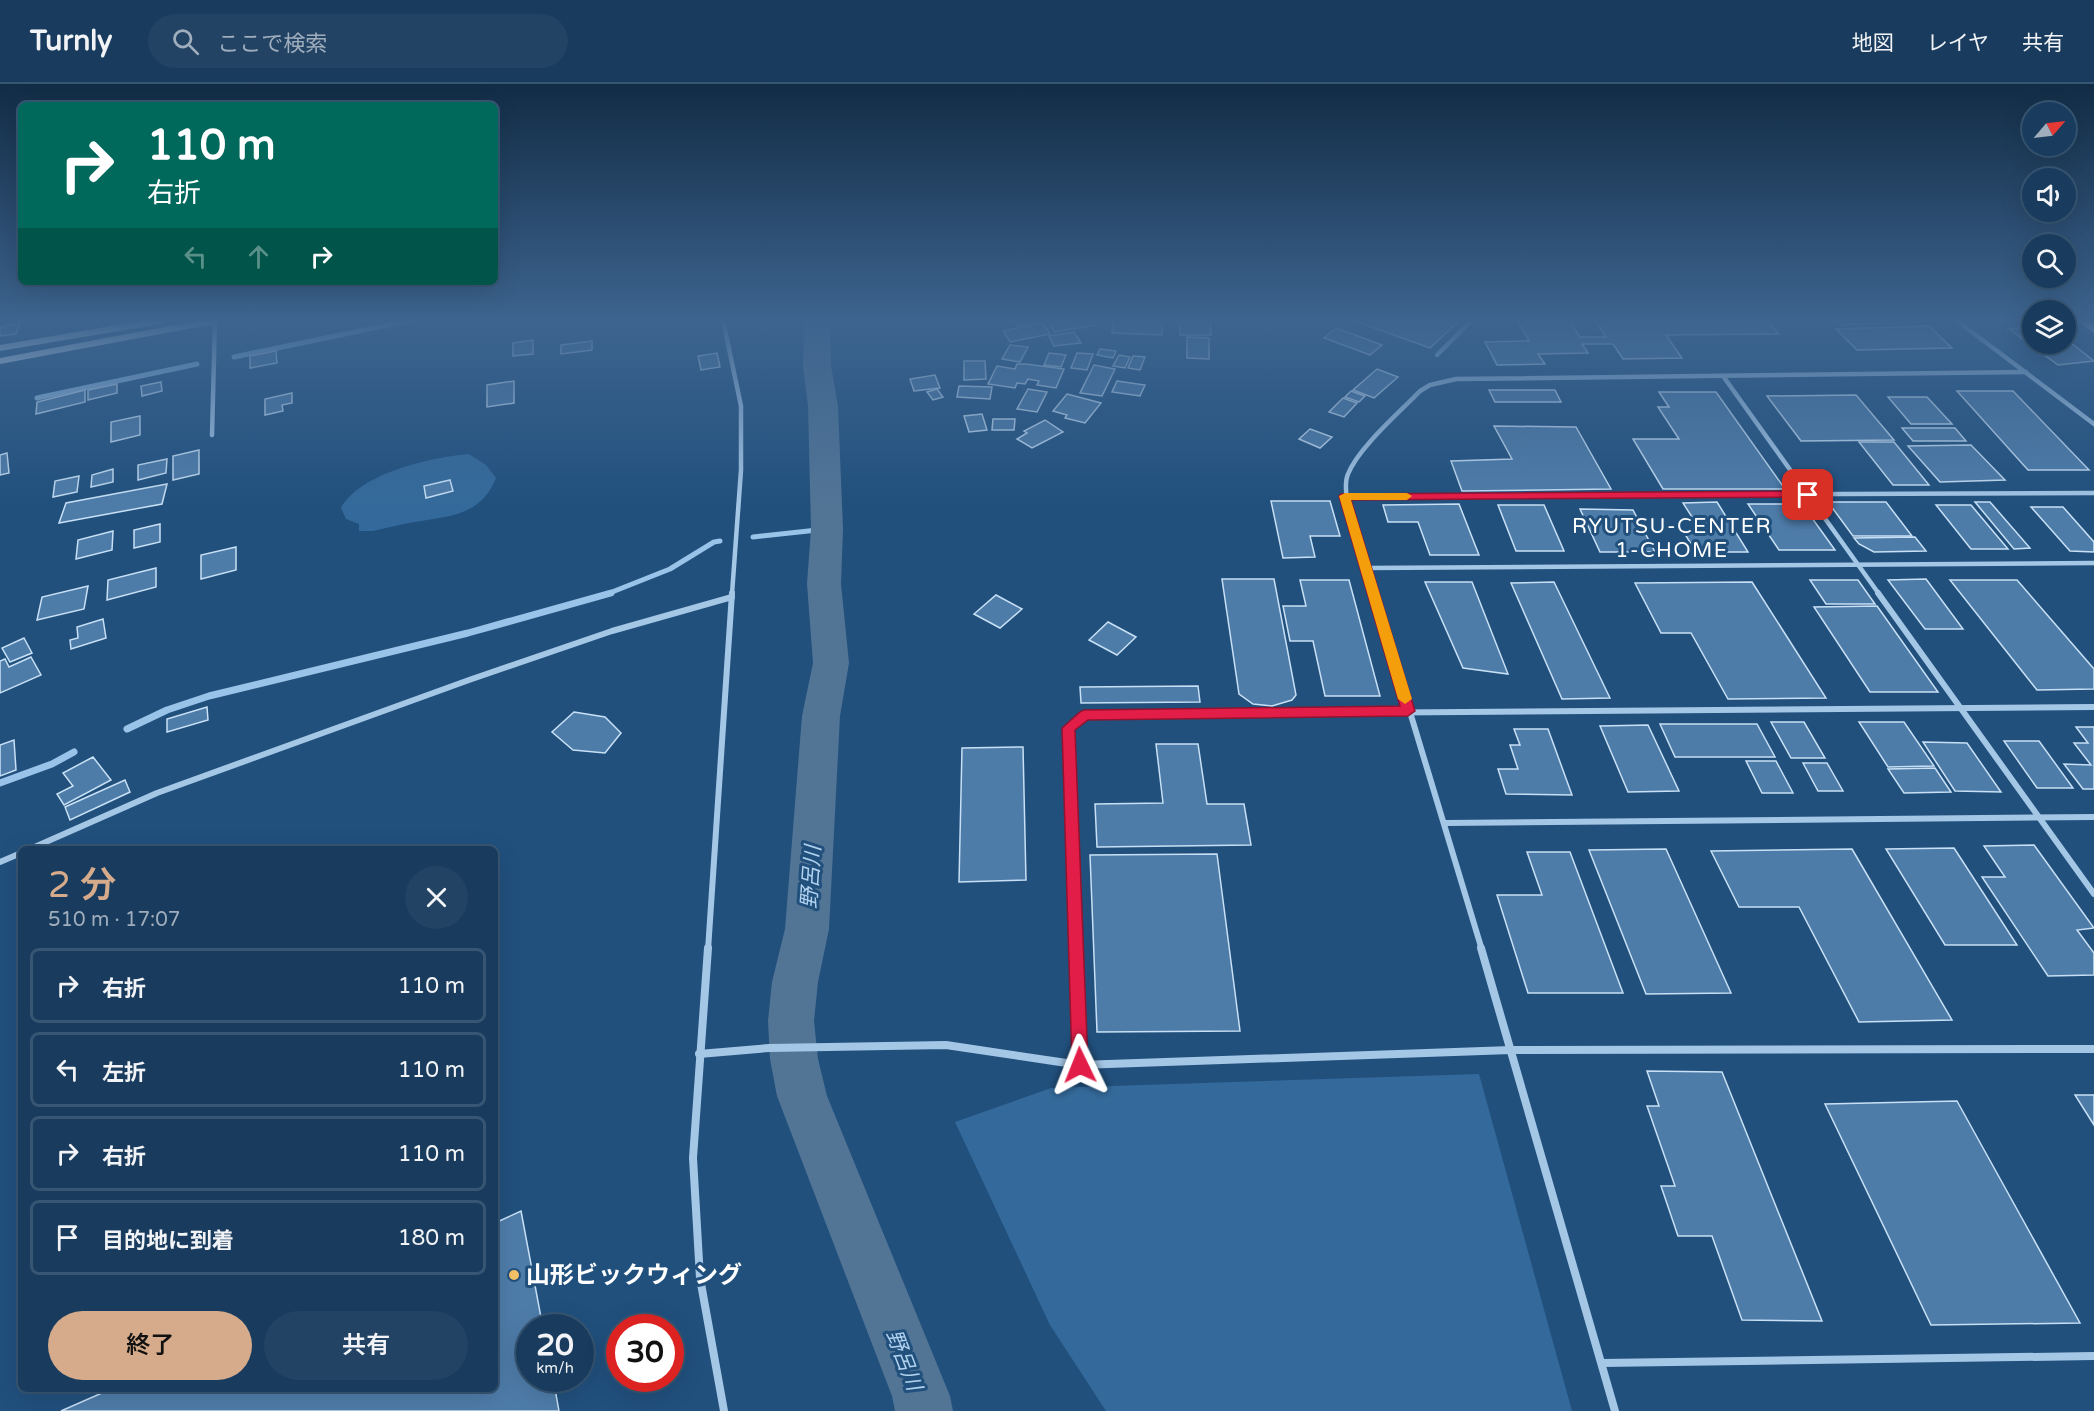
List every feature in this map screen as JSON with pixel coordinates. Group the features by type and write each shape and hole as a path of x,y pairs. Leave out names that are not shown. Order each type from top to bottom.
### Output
{"street":[{"path":"212,435 214,382"},
{"path":"724,1411 700,1278 693,1158 741,470 741,406 736,382"},
{"path":"1445,382 1430,385 1420,391 1358,457 1347,476 1345,496 1408,711 1445,823 1616,1411"},
{"path":"1727,382 2094,894"},
{"path":"2039,382 2094,424"},
{"path":"1345,496 2094,493"},
{"path":"1366,568 2094,563"},
{"path":"37,846 157,793 469,680 612,631 732,597"},
{"path":"1080,1065 1069,728 1084,715 2094,707"},
{"path":"1445,823 2094,817"},
{"path":"0,862 18,854"},
{"path":"699,1054 769,1048 946,1045 1080,1065 1511,1050 2094,1048"},
{"path":"1602,1363 2094,1356"}],"shaded area":[{"path":"469,454 486,465 496,478 490,491 473,507 452,515 373,531 359,531 359,524 346,519 341,508 350,496 380,476 417,463"},
{"path":"1479,1074 1572,1411 1106,1411 1050,1325 955,1122 1051,1088"}],"building":[{"path":"161,382 162,391 142,396 141,386"},
{"path":"514,382 514,403 487,407 487,385"},
{"path":"911,382 938,382 940,388 914,391"},
{"path":"989,382 1026,382 1025,384 1017,383 1015,388 988,384"},
{"path":"1039,382 1059,382 1056,388 1037,385"},
{"path":"1086,382 1109,382 1102,396 1080,393"},
{"path":"1117,382 1145,385 1140,396 1112,392"},
{"path":"1362,382 1392,382 1374,398 1353,390"},
{"path":"117,384 117,393 88,400 88,390"},
{"path":"959,386 992,387 990,399 957,397"},
{"path":"937,389 943,397 933,400 927,392"},
{"path":"1028,389 1047,392 1037,412 1017,409"},
{"path":"85,390 85,402 36,414 37,402"},
{"path":"1489,390 1555,390 1561,402 1495,402"},
{"path":"1351,391 1365,396 1359,402 1345,397"},
{"path":"1957,391 2013,391 2089,470 2028,470"},
{"path":"1659,392 1716,392 1785,489 1663,489 1633,439 1679,439 1658,407 1669,407"},
{"path":"292,393 292,403 282,405 283,411 265,415 265,399"},
{"path":"1067,394 1101,403 1085,423 1065,418 1067,415 1053,411"},
{"path":"1856,395 1894,440 1801,441 1767,396"},
{"path":"1888,397 1927,397 1952,424 1911,424"},
{"path":"1343,398 1357,403 1344,417 1329,412"},
{"path":"982,414 987,430 969,432 964,416"},
{"path":"140,416 140,435 111,442 111,422"},
{"path":"993,419 1015,419 1014,430 992,430"},
{"path":"1045,420 1063,432 1032,448 1017,439 1027,433 1024,431"},
{"path":"1494,426 1576,427 1611,489 1462,491 1451,461 1512,459"},
{"path":"1902,428 1955,428 1966,441 1913,441"},
{"path":"1310,429 1332,437 1320,448 1299,439"},
{"path":"1859,442 1894,442 1929,485 1893,485"},
{"path":"1971,445 2005,480 1940,482 1908,446"},
{"path":"199,450 199,474 173,480 173,456"},
{"path":"7,453 9,473 0,475 0,455"},
{"path":"167,459 166,473 138,480 138,465"},
{"path":"113,469 113,482 91,487 92,475"},
{"path":"79,476 77,492 53,497 55,481"},
{"path":"450,480 453,491 426,498 424,486"},
{"path":"167,484 162,504 59,523 66,503"},
{"path":"1271,501 1330,501 1340,536 1310,536 1315,557 1283,558"},
{"path":"1717,502 1748,552 1696,552 1683,531 1701,531 1683,503"},
{"path":"1828,502 1886,502 1912,536 1853,536"},
{"path":"1975,502 1990,502 2030,548 2014,549"},
{"path":"1459,504 1479,555 1430,555 1418,522 1388,522 1383,505"},
{"path":"1748,504 1802,504 1835,550 1779,550"},
{"path":"1498,505 1544,505 1564,551 1516,551"},
{"path":"1936,505 1971,505 2008,549 1971,549"},
{"path":"2031,507 2063,507 2094,542 2094,552 2070,551"},
{"path":"1580,509 1633,510 1655,552 1600,552"},
{"path":"160,524 160,542 134,548 134,530"},
{"path":"113,531 112,550 76,559 78,540"},
{"path":"1915,537 1926,551 1874,552 1859,544 1854,538"},
{"path":"236,547 236,570 201,579 201,555"},
{"path":"156,568 156,587 107,600 108,580"},
{"path":"1222,579 1274,579 1296,695 1292,700 1272,706 1253,704 1239,694"},
{"path":"1926,579 1963,629 1925,629 1888,580"},
{"path":"1300,580 1349,580 1380,696 1325,696 1313,641 1290,641 1283,606 1306,606"},
{"path":"1810,580 1858,580 1875,604 1826,604"},
{"path":"1950,580 2017,580 2094,669 2094,689 2037,690"},
{"path":"1425,582 1472,582 1508,674 1463,668"},
{"path":"1554,582 1610,698 1562,699 1511,583"},
{"path":"1752,582 1826,698 1728,699 1691,633 1661,633 1635,583"},
{"path":"88,586 84,609 37,620 42,597"},
{"path":"996,595 1022,609 1000,628 974,614"},
{"path":"1877,606 1938,692 1870,692 1814,607"},
{"path":"103,619 106,638 71,649 70,640 78,638 77,627"},
{"path":"1108,622 1136,637 1117,655 1089,640"},
{"path":"24,638 32,653 10,662 2,648"},
{"path":"31,657 41,675 0,693 0,661 5,659 9,667"},
{"path":"1198,686 1200,702 1081,703 1080,687"},
{"path":"207,707 208,720 167,732 167,719"},
{"path":"574,712 605,717 621,733 605,753 573,750 552,732"},
{"path":"1771,722 1804,722 1825,758 1791,758"},
{"path":"1859,722 1904,722 1934,766 1888,767"},
{"path":"1660,724 1757,724 1775,757 1675,757"},
{"path":"1648,725 1679,791 1628,792 1600,726"},
{"path":"2076,727 2094,727 2094,789 2083,789 2064,764 2091,765 2074,743 2088,743"},
{"path":"1514,729 1548,729 1572,795 1506,794 1498,769 1518,769 1510,745 1520,745"},
{"path":"14,740 16,770 0,776 0,745"},
{"path":"2004,741 2039,741 2073,788 2037,788"},
{"path":"1923,742 1967,743 2001,792 1955,791"},
{"path":"1156,744 1198,744 1207,804 1244,804 1251,845 1097,847 1095,804 1163,803"},
{"path":"1023,747 1026,880 959,882 962,748"},
{"path":"93,757 111,780 64,805 57,794 73,786 63,773"},
{"path":"1746,761 1776,761 1793,793 1762,793"},
{"path":"1803,763 1827,763 1843,791 1818,791"},
{"path":"1935,768 1951,792 1904,793 1888,769"},
{"path":"125,780 130,792 70,820 65,807"},
{"path":"2034,845 2094,928 2077,930 2094,953 2094,975 2048,976 1982,877 2005,877 1984,846"},
{"path":"1954,848 2017,945 1945,945 1886,849"},
{"path":"1666,849 1731,993 1646,994 1589,850"},
{"path":"1852,849 1952,1020 1859,1022 1799,907 1739,907 1711,851"},
{"path":"1527,852 1570,852 1623,993 1528,993 1497,895 1542,895"},
{"path":"1217,854 1240,1031 1097,1032 1090,855"},
{"path":"1647,1071 1722,1072 1822,1321 1742,1320 1712,1236 1678,1236 1661,1186 1675,1186 1647,1106 1659,1106"},
{"path":"2075,1095 2094,1095 2094,1125"},
{"path":"1957,1101 2080,1323 1931,1325 1825,1104"},
{"name":"山形ビックウィング","path":"521,1211 540,1314 516,1314 516,1392 556,1392 559,1411 61,1411 104,1392 498,1392 498,1222"}],"waterway":[{"path":"37,398 113,382"},
{"name":"野呂川","path":"819,382 823,406 827,529 824,584 831,663 821,716 807,929 795,982 791,1021 794,1059 802,1096 921,1396 924,1411"},
{"path":"753,537 827,529"},
{"path":"607,594 670,569 714,542 720,541"},
{"path":"127,729 167,710 209,696 468,633 611,593"},
{"path":"0,783 52,764 74,752"}],"slow traffic":[{"path":"1405,699 1345,496 1407,496"}],"place":[{"name":"山形ビックウィング","path":"514,1275"}],"district":[{"name":"RYUTSU-CENTER 1-CHOME","path":"1672,538"}],"route":[{"path":"1080,1065 1069,728 1084,715 1408,711 1345,496 1808,495"}]}
